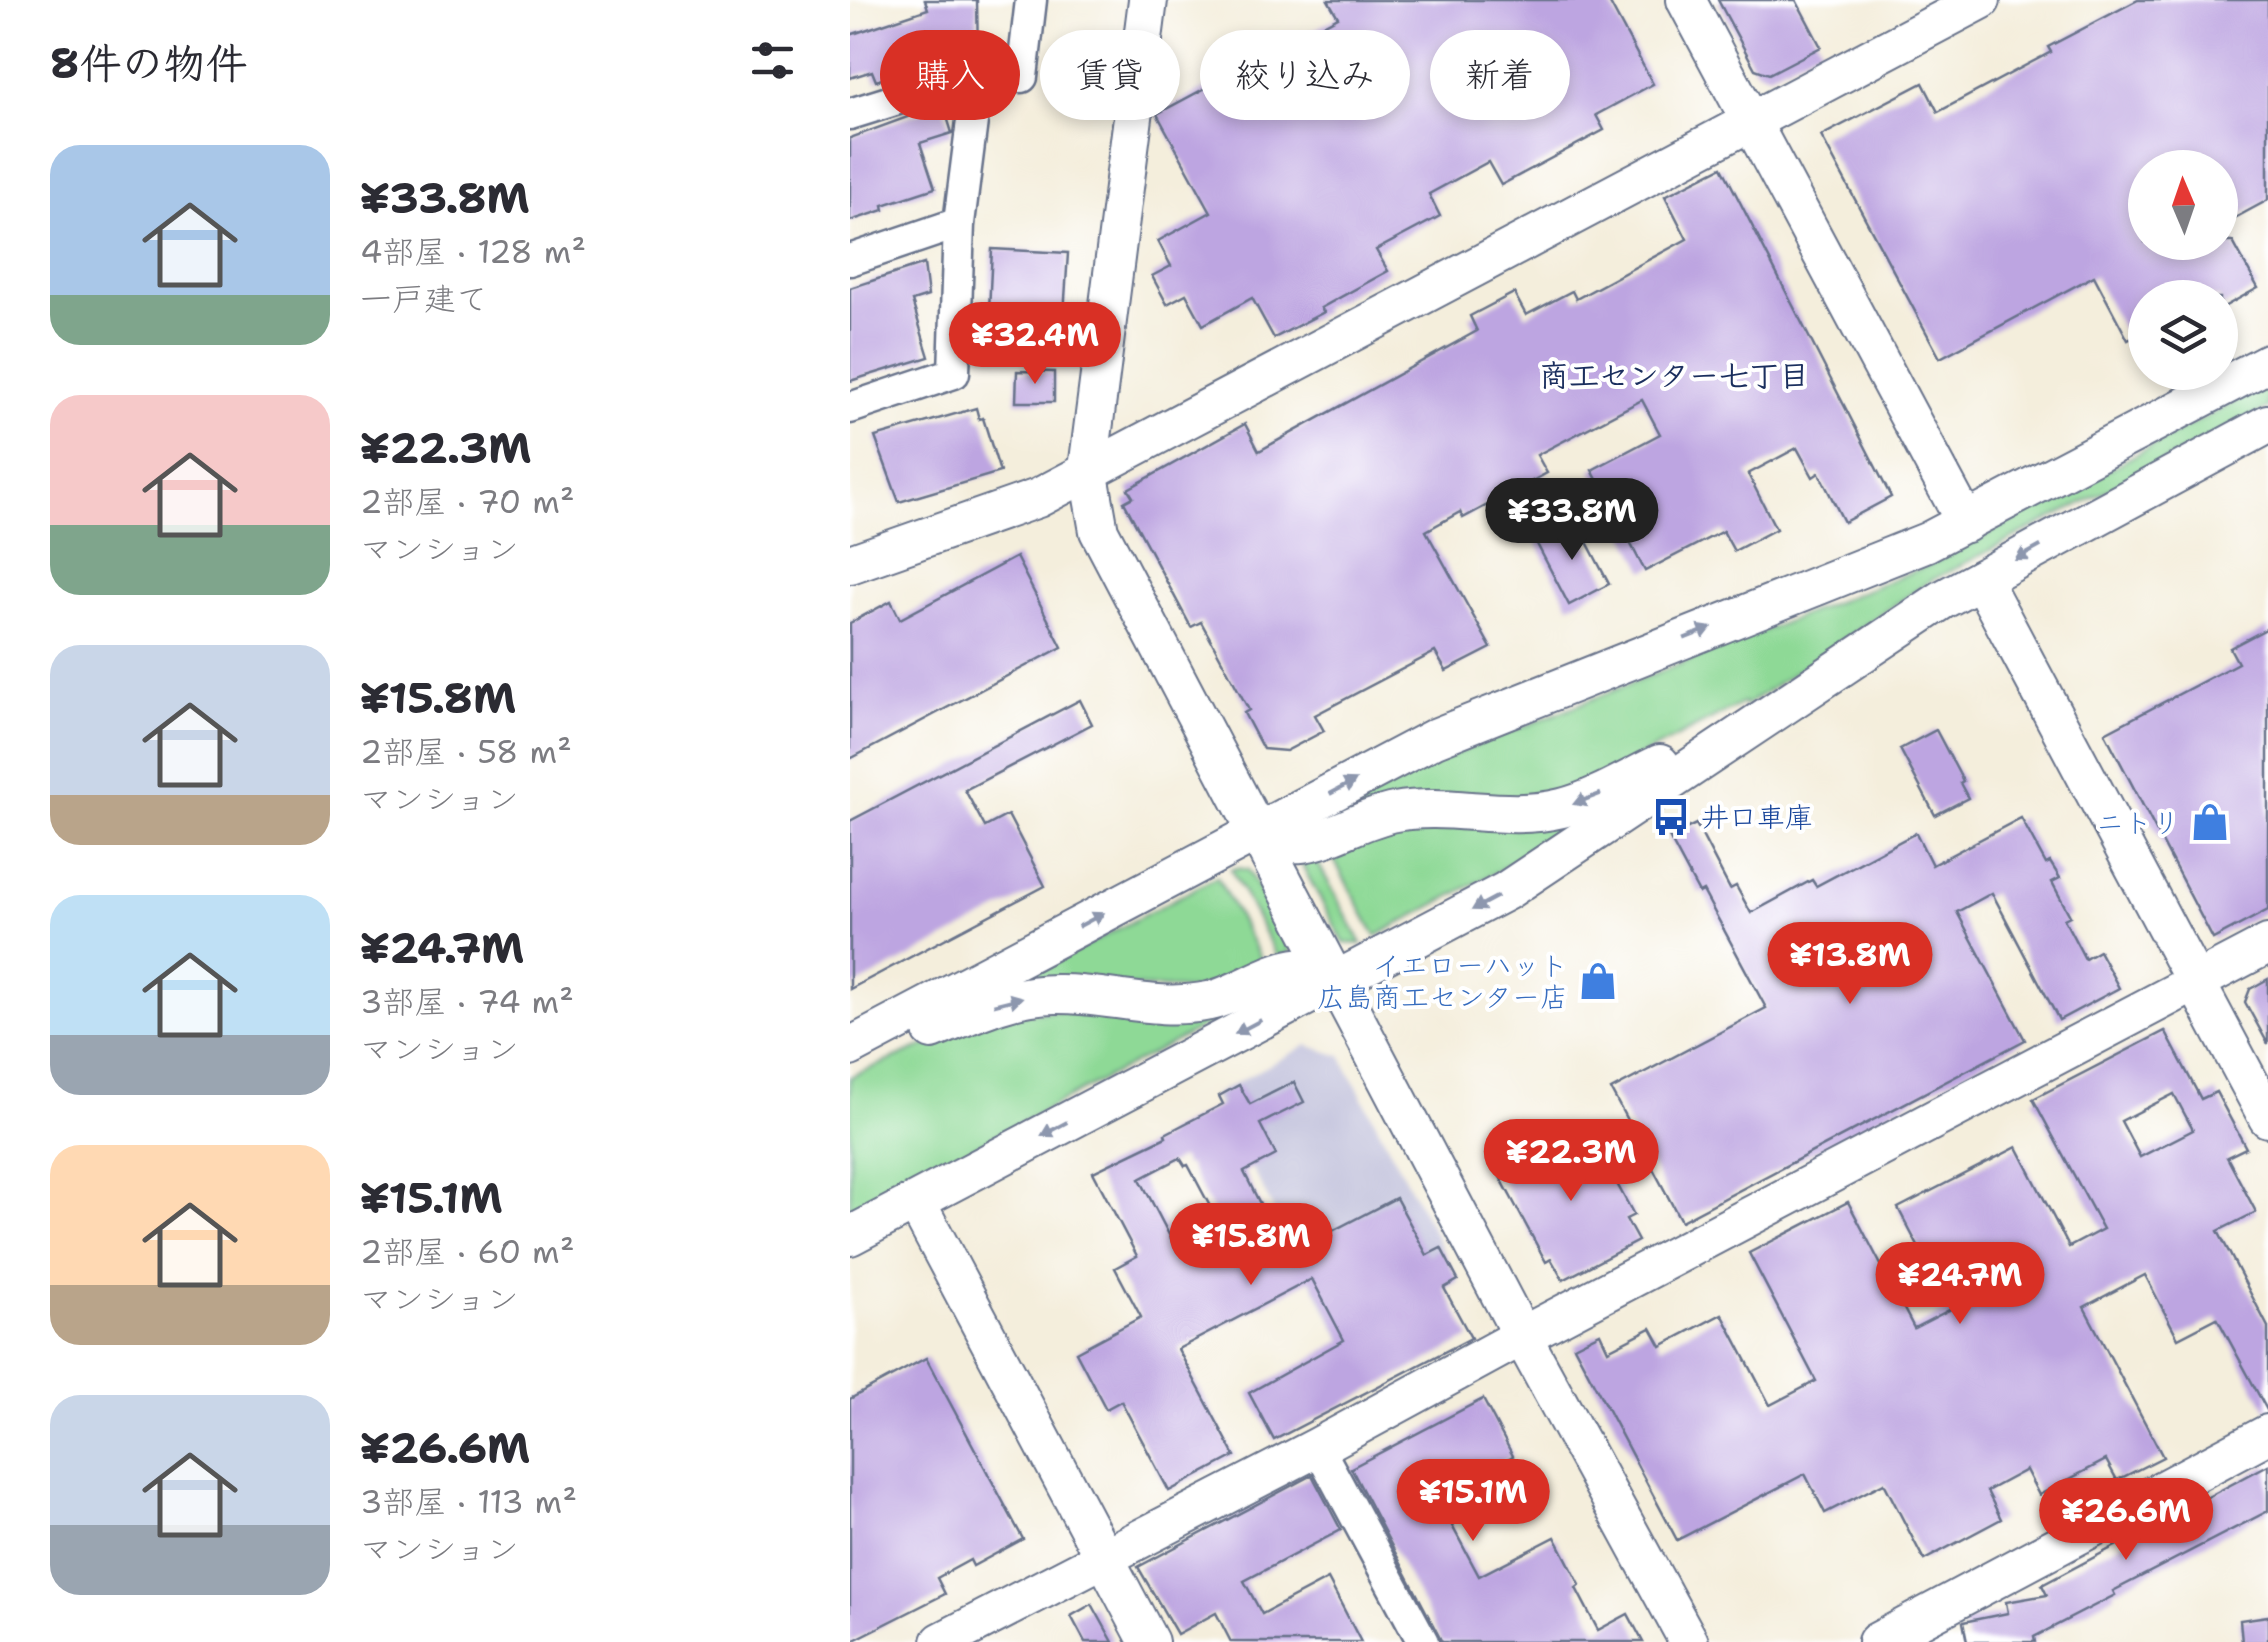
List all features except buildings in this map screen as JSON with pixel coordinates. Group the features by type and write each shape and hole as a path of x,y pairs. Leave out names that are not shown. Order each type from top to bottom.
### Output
{"street":[{"path":"1020,76 1031,0"},
{"path":"1148,0 1088,469 1094,514 1106,548 1334,982 1688,1642"},
{"path":"1686,0 1966,524"},
{"path":"850,564 1038,498 1981,0"},
{"path":"850,114 880,105"},
{"path":"850,408 954,373 960,224 972,120"},
{"path":"850,260 960,224"},
{"path":"2238,357 2268,338"},
{"path":"2047,477 2268,363"},
{"path":"850,1050 1434,738 1966,524 2184,390"},
{"path":"850,1236 1506,891 1942,600 2268,424"},
{"path":"2090,518 2268,446"},
{"path":"1982,579 2268,1118"},
{"path":"1257,833 1282,844 1299,846 1368,818 1405,811 1437,809 1510,815 1568,806 1600,795 1800,694"},
{"path":"942,1642 2268,944"},
{"path":"850,1050 887,1048 994,1004 1031,995 1081,995 1149,1005 1191,1004 1236,993 1300,965 1316,967 1334,982"},
{"path":"916,1202 1148,1642"},
{"path":"1877,1642 2268,1434"},
{"path":"1318,1447 1423,1642"}],"shaded area":[{"path":"1307,1045 1341,1056 1459,1281 1343,1341 1213,1095"}],"green space":[{"path":"2268,384 2268,408 1930,581 1745,706 1743,703 1569,793 1335,815 1442,759 1931,564"},
{"path":"1575,820 1500,870 1376,936 1328,849 1377,829"},
{"path":"1314,856 1362,944 1344,943 1301,863"},
{"path":"1231,870 1248,870 1291,951 1278,958"},
{"path":"1217,877 1264,965 1198,990 1019,981"},
{"path":"1263,995 865,1205 850,1209 850,1077 998,1015"}],"place":[{"name":"井口車庫","path":"1671,817"},
{"name":"ニトリ","path":"2210,822"},
{"name":"イエローハット 広島商工センター店","path":"1598,981"}],"district":[{"name":"商工センター七丁目","path":"1674,375"}]}
